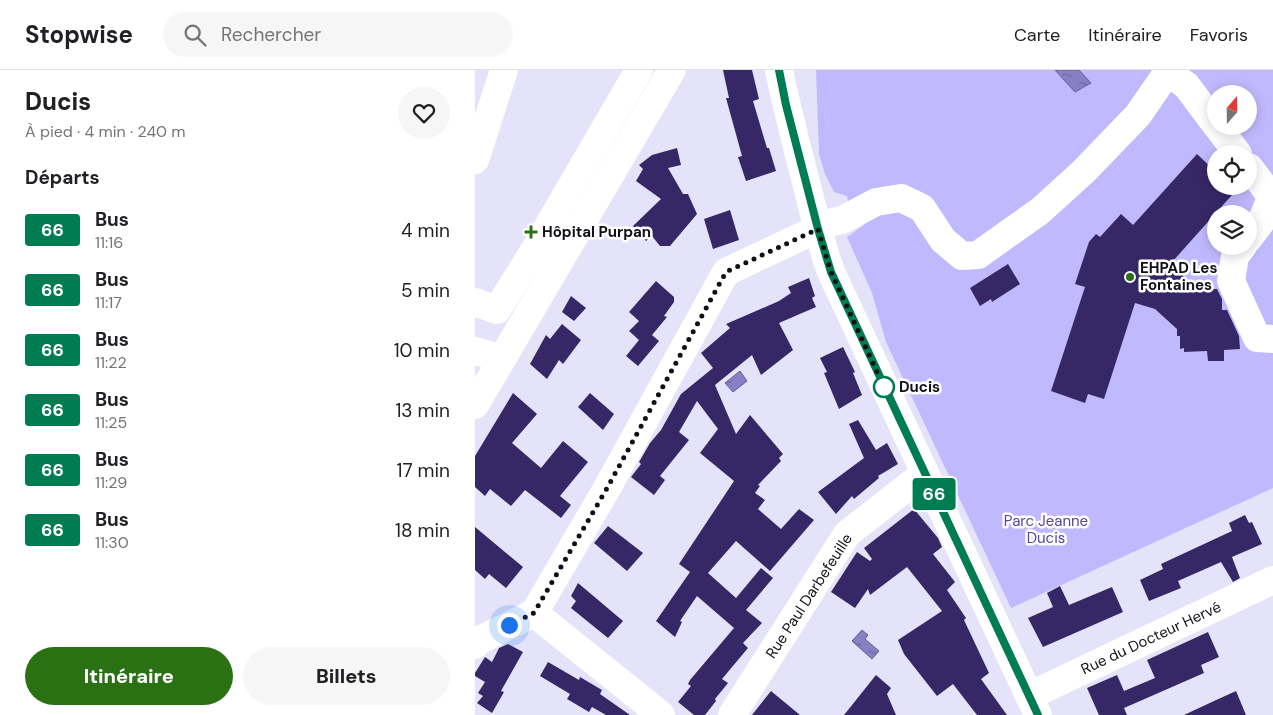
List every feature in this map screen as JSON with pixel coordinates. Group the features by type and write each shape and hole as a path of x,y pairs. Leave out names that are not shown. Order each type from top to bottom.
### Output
{"street":[{"path":"475,101 485,70"},
{"path":"475,160 504,70"},
{"path":"475,302 497,310 532,254 639,70"},
{"path":"475,405 672,70"},
{"path":"779,70 786,105 831,272 1033,705"},
{"path":"475,645 478,640 534,613 606,490 726,272 818,229 842,220 876,202 901,198 922,208 943,240 962,256 978,255 1040,211 1083,172 1138,115 1169,71 1186,85 1207,113"},
{"path":"1257,176 1272,194 1257,227"},
{"path":"1236,255 1231,281 1257,338 1273,339"},
{"path":"475,351 502,359"},
{"name":"Rue Paul Darbefeuille","path":"732,715 847,534 925,475"},
{"name":"Rue du Docteur Hervé","path":"1033,705 1273,580"},
{"path":"534,613 661,715"}],"green space":[{"name":"Parc Jeanne Ducis","path":"816,70 1273,70 1273,488 1011,608 886,342 872,293 847,237 864,225 855,200 848,202 847,196 834,192 825,174 819,154"}],"water":[{"path":"1055,70 1079,70 1091,83 1075,92"},
{"path":"740,371 747,381 733,392 725,383"},
{"path":"862,630 868,635 865,639 879,651 872,659 852,641"}],"building":[{"path":"723,70 752,70 759,99 753,101 776,171 746,181 738,157 742,156 726,98 729,98"},
{"path":"677,148 681,165 668,168 683,194 688,194 697,214 670,246 660,246 652,236 646,241 633,226 661,199 636,181 643,169 639,165 652,155"},
{"name":"EHPAD Les Fontaines","path":"1197,154 1207,163 1207,195 1232,195 1223,205 1207,205 1207,223 1173,261 1183,269 1184,290 1217,289 1222,299 1222,310 1227,310 1239,336 1240,349 1224,350 1224,361 1208,361 1207,351 1184,352 1184,348 1180,349 1180,336 1177,336 1177,329 1155,309 1135,303 1104,399 1088,394 1085,403 1051,391 1085,287 1075,284 1089,242 1096,234 1100,237 1121,214 1133,225"},
{"path":"730,210 739,240 713,249 704,219"},
{"path":"1008,264 1020,284 992,302 991,299 980,306 970,288"},
{"path":"809,278 815,296 812,298 816,307 779,323 793,350 761,375 752,355 715,385 736,434 750,415 783,454 779,458 781,461 758,485 760,486 755,493 765,500 758,509 781,529 799,509 814,520 770,571 736,541 708,573 736,598 761,568 773,578 746,610 762,623 743,643 748,648 722,679 728,683 705,715 694,715 678,702 691,686 688,684 690,680 734,628 697,596 680,621 682,622 675,637 656,621 690,572 679,564 734,481 700,453 718,429 697,401 679,432 689,440 660,476 665,480 654,495 631,477 641,464 639,462 650,443 661,430 681,394 713,368 701,353 730,328 726,324 779,301 791,293 788,287"},
{"path":"656,281 674,297 674,302 664,316 667,317 652,335 659,341 638,366 626,356 639,340 629,331 639,321 629,312"},
{"path":"571,296 586,308 574,321 562,312"},
{"path":"562,324 581,340 563,364 559,360 547,379 530,364 546,335 550,339"},
{"path":"843,347 855,372 853,373 862,395 839,409 824,373 827,372 820,358"},
{"path":"513,393 537,414 512,443 541,468 563,441 588,462 560,496 571,505 561,518 525,490 511,506 490,489 485,496 475,487 475,456"},
{"path":"590,393 614,414 603,430 578,407"},
{"path":"858,420 876,450 887,443 898,464 878,476 879,478 854,499 852,496 836,514 818,492 864,458 849,424"},
{"path":"914,509 938,538 942,547 933,554 955,582 947,590 966,618 964,620 989,673 981,679 1007,715 977,715 953,684 937,696 904,654 898,640 942,611 907,567 870,595 868,589 855,608 831,592 857,552 870,561 872,559 864,548"},
{"path":"1245,515 1249,523 1252,522 1262,544 1232,557 1240,578 1233,582 1221,562 1178,581 1181,588 1149,601 1140,580 1163,569 1161,564 1232,531 1229,523"},
{"path":"608,526 643,553 627,571 594,543"},
{"path":"475,527 523,567 506,588 489,574 485,579 475,570"},
{"path":"578,583 623,621 608,638 571,608 576,601 571,596"},
{"path":"1060,586 1069,605 1112,587 1123,612 1043,647 1028,618 1053,607 1047,593"},
{"path":"1208,632 1219,657 1201,665 1204,673 1124,708 1127,715 1099,715 1087,688 1117,675 1124,691 1155,678 1147,660"},
{"path":"508,644 523,652 501,691 504,692 492,713 477,703 483,696 478,693 485,682 475,676 475,673 485,657 492,662 499,648"},
{"path":"548,662 579,680 580,677 602,690 600,694 630,715 606,715 592,707 589,712 567,699 570,694 540,676"},
{"path":"876,675 891,688 887,694 896,715 844,715"},
{"path":"771,691 800,715 752,715"},
{"path":"1236,691 1246,715 1184,715 1214,701"}],"bus line":[{"name":"66","path":"779,70 786,105 824,252 831,272 1038,715"}],"place":[{"name":"Hôpital Purpan","path":"531,232"},
{"name":"EHPAD Les Fontaines","path":"1130,277"},
{"name":"Ducis","path":"884,387"}],"route":[{"path":"509,625 534,613 606,490 726,272 818,229 831,272 884,387"}]}
